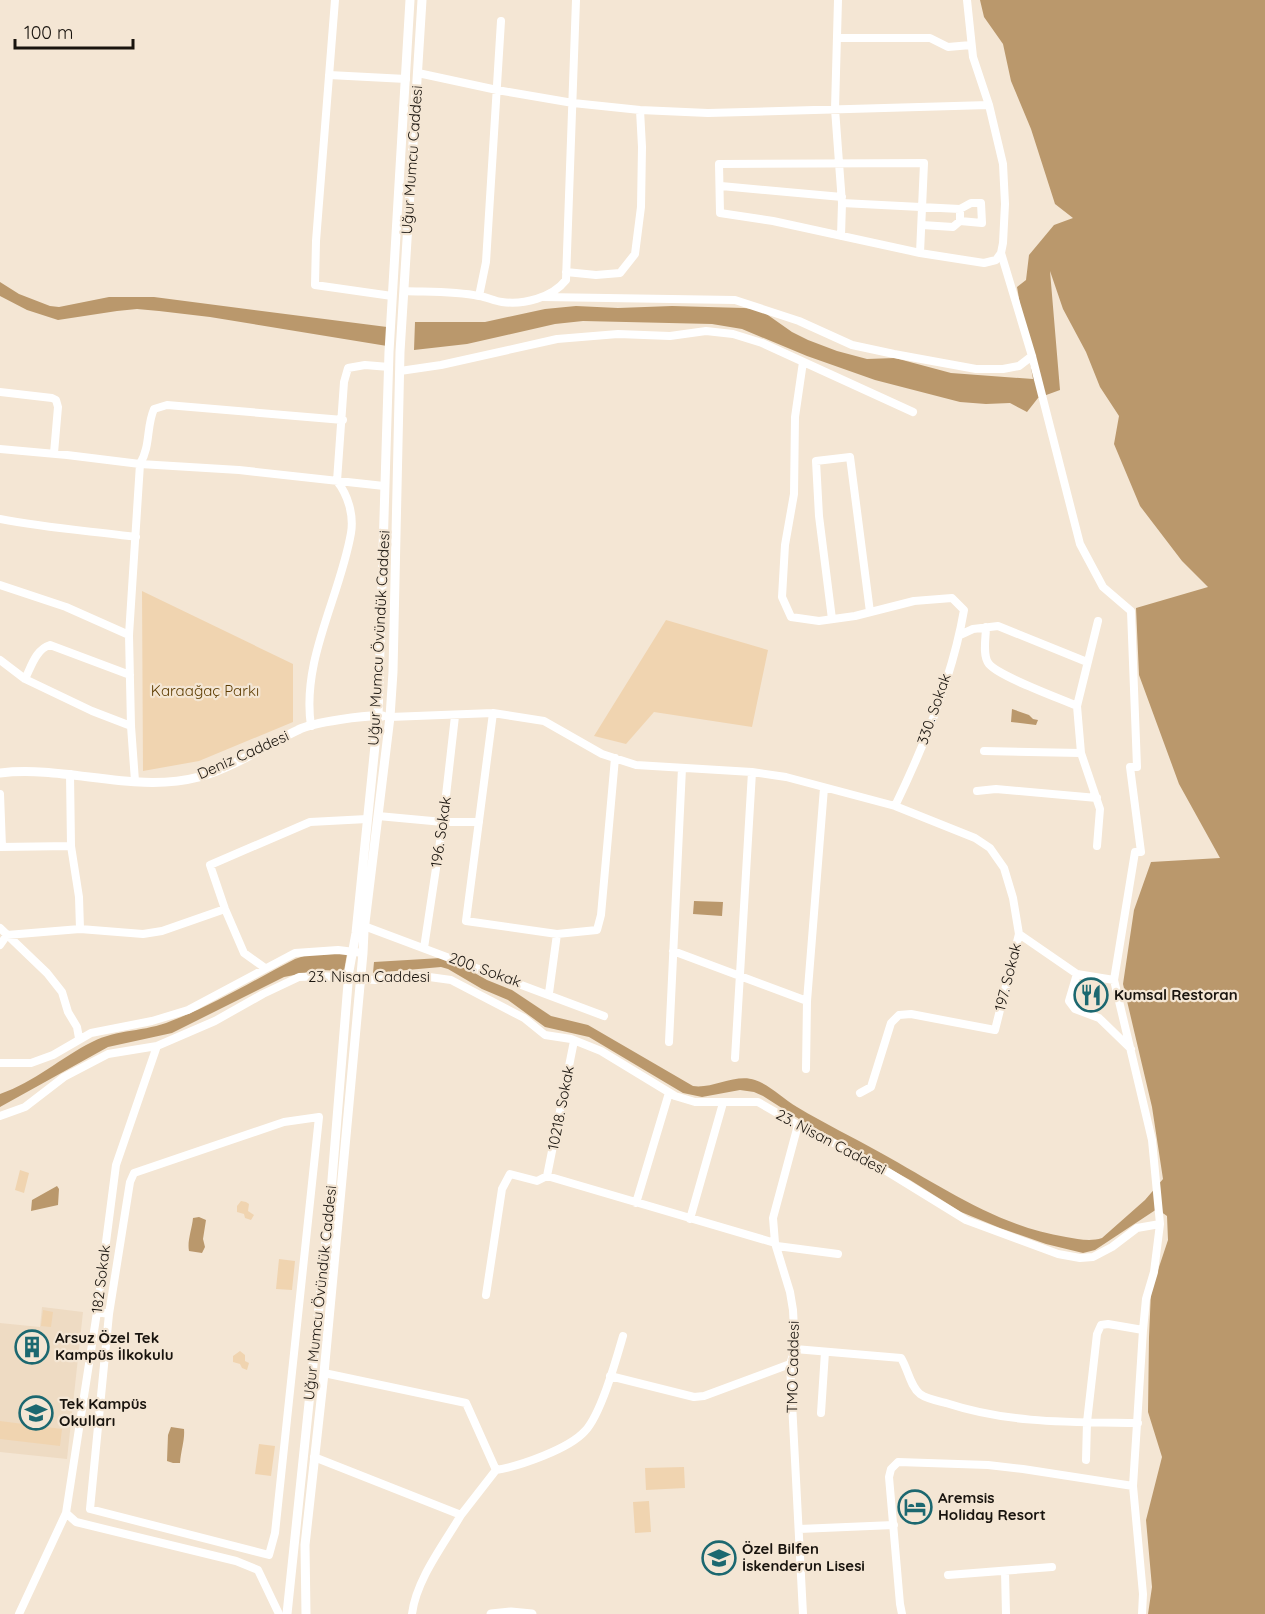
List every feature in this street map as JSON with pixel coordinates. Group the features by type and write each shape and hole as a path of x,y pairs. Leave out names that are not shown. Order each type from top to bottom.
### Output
{"street":[{"path":"335,0 316,241 315,285 392,296"},
{"name":"Uğur Mumcu Caddesi","path":"389,352 410,0"},
{"name":"Uğur Mumcu Caddesi","path":"400,352 422,0"},
{"path":"543,297 561,287 566,280 576,0"},
{"path":"838,0 835,109 842,200 841,236"},
{"path":"967,0 973,57 989,105 1003,165 1005,204 1001,253 1032,356 1080,544 1103,587 1131,611 1137,767 1130,767 1141,852 1134,852 1114,980 1152,1140 1160,1224 1154,1272 1146,1299 1133,1486 1143,1594 1142,1614"},
{"path":"479,296 486,262 501,21"},
{"path":"837,38 930,38 948,46 971,45"},
{"path":"418,73 496,90 573,103 640,110 708,113 989,105"},
{"path":"328,75 406,79"},
{"path":"566,272 596,275 620,273 635,254 641,207 640,110"},
{"path":"920,253 924,206 924,163 719,164 720,213 772,221 920,253 984,263 996,260 1001,253"},
{"path":"721,186 842,200 960,209 971,203 981,203 982,223 960,221 953,227 922,225"},
{"path":"960,209 960,221"},
{"path":"404,291 479,296 501,302 519,302 543,297 735,300 799,321 852,345 894,354 976,369 1004,369 1019,366 1032,356"},
{"path":"400,371 441,365 557,339 618,334 669,336 706,331 733,334 762,344 913,412"},
{"name":"Uğur Mumcu Övündük Caddesi","path":"287,1614 331,1192 349,974 356,933 378,716 389,352"},
{"name":"Uğur Mumcu Övündük Caddesi","path":"306,1614 305,1545 324,1372 364,926 390,717 400,352"},
{"path":"803,362 795,417 794,494 785,545 782,597 791,617 819,621 832,619 870,612 850,458 816,461 819,516 832,619"},
{"path":"311,726 308,708 312,674 351,531 348,499 338,481 344,382 348,368 365,365 388,367"},
{"path":"0,397 0,392 56,400 58,407 54,453"},
{"path":"135,781 129,635 140,464 146,454 154,409 164,405 343,420"},
{"path":"0,449 140,464 239,470 384,486"},
{"path":"0,519 44,527 136,537"},
{"path":"0,585 66,607 129,635"},
{"name":"330. Sokak","path":"870,612 914,601 952,598 964,610 960,635 928,732 895,806"},
{"path":"1097,846 1100,809 1082,753 1077,706 1086,662 1098,621"},
{"path":"960,635 998,626 1086,662"},
{"path":"986,627 986,658 989,664 1012,678 1077,706"},
{"path":"25,680 37,654 50,645 130,675"},
{"path":"0,660 25,680 131,726"},
{"path":"390,717 493,713 544,721 602,754 636,765 752,772 786,777 895,806"},
{"path":"493,713 466,921 557,934 597,930 601,915 615,758"},
{"name":"Deniz Caddesi","path":"0,773 45,771 170,783 202,776 300,729 378,716 390,717"},
{"name":"196. Sokak","path":"424,948 443,822 455,716"},
{"path":"984,751 1082,753"},
{"path":"669,1042 682,768"},
{"path":"735,1058 752,772"},
{"path":"70,774 71,846 80,897 80,929"},
{"path":"806,1069 807,1001 824,788"},
{"path":"977,791 996,789 1097,798"},
{"path":"0,794 1,847 71,846"},
{"name":"197. Sokak","path":"860,1093 871,1087 891,1023 899,1015 911,1014 995,1030 1019,934 1013,898 1004,868 990,848 975,838 895,806"},
{"path":"378,816 443,822 479,822"},
{"path":"265,968 244,953 225,909 210,865 310,822 367,819"},
{"path":"7,935 80,929 143,934 162,931 225,909"},
{"name":"200. Sokak","path":"364,926 549,993 604,1016"},
{"path":"0,928 47,973 62,992 68,1012 77,1027 79,1038"},
{"path":"549,993 557,934"},
{"path":"1019,934 1077,974 1114,980"},
{"path":"0,945 7,935"},
{"path":"0,1062 31,1063 53,1055 91,1033 152,1021 188,1010 295,953 315,951 363,956"},
{"path":"673,951 807,1001"},
{"name":"23. Nisan Caddesi","path":"0,1116 25,1107 64,1077 108,1054 157,1046 215,1021 299,977 349,974 422,976 451,980 524,1018 545,1035 574,1041 600,1051 675,1096 695,1102 758,1102 875,1164 966,1220 1058,1254 1080,1258 1093,1257 1112,1247 1137,1228 1160,1224"},
{"path":"1077,974 1069,1001 1075,1009 1099,1018 1132,1051"},
{"name":"10218. Sokak","path":"547,1176 574,1041"},
{"name":"182 Sokak","path":"19,1614 66,1513 97,1312 116,1165 157,1046"},
{"path":"636,1203 669,1093"},
{"path":"690,1219 723,1103"},
{"path":"319,1117 275,1533 269,1555 90,1509 110,1314 130,1182 134,1173 284,1122 319,1117"},
{"name":"TMO Caddesi","path":"798,1125 773,1218 776,1244 793,1310 795,1349 790,1364 803,1614"},
{"path":"486,1295 501,1189 510,1174 537,1181 547,1176 776,1244 838,1254"},
{"path":"97,1312 110,1314"},
{"path":"1086,1460 1087,1422 1097,1334 1101,1325 1108,1324 1143,1330"},
{"path":"412,1614 419,1586 461,1515 496,1470 515,1467 570,1443 586,1430 610,1376 623,1336"},
{"path":"795,1349 901,1358 914,1388 922,1395 962,1409 1015,1420 1138,1423"},
{"path":"821,1413 825,1352"},
{"path":"610,1376 694,1397 704,1396 790,1364"},
{"path":"324,1372 466,1403 496,1470"},
{"path":"314,1457 461,1515"},
{"path":"902,1614 890,1477 891,1469 898,1462 1011,1467 1133,1486"},
{"path":"66,1513 76,1522 236,1561 258,1570 279,1614"},
{"path":"799,1528 894,1525"},
{"path":"948,1575 1052,1567"},
{"path":"1005,1571 1006,1614"},
{"path":"491,1614 511,1612 532,1614"}],"shaded area":[{"path":"980,0 1265,0 1265,1614 1148,1614 1152,1587 1146,1520 1162,1457 1148,1412 1151,1291 1168,1240 1167,1216 1157,1209 1095,1250 1083,1253 1046,1244 961,1212 910,1180 754,1092 740,1090 702,1097 683,1093 589,1037 545,1027 508,1000 482,989 448,969 441,967 373,973 374,962 441,958 457,963 487,980 512,990 551,1016 588,1025 693,1086 740,1078 761,1082 792,1104 970,1203 1016,1224 1041,1232 1084,1240 1102,1238 1145,1200 1163,1179 1152,1107 1123,984 1134,910 1151,862 1220,858 1179,784 1139,675 1136,608 1208,587 1182,561 1140,506 1114,444 1119,416 1100,387 1086,352 1063,309 1050,271 1060,390 1038,398 1027,412 1010,403 960,402 875,380 807,356 742,329 712,324 583,321 555,324 467,344 414,350 415,322 485,322 545,309 576,306 744,308 765,313 808,340 867,359 895,358 951,373 1033,379 1017,287 1026,280 1029,255 1054,225 1073,218 1055,204 1031,129 1011,81 1003,44 984,17"},
{"path":"0,282 19,294 50,306 59,307 109,297 154,297 387,327 387,346 210,317 137,309 58,320 27,310 0,296"},
{"path":"1012,709 1038,720 1036,725 1011,722"},
{"path":"694,901 723,902 722,916 693,914"},
{"path":"347,954 344,971 320,970 284,977 172,1033 108,1047 0,1107 0,1094 25,1083 92,1042 111,1035 161,1025 187,1015 295,959 307,955"},
{"path":"57,1186 59,1189 58,1205 31,1211 32,1200"},
{"path":"199,1217 206,1220 203,1239 205,1247 202,1253 189,1251 193,1218"},
{"name":"Tek Kampüs Okulları","path":"42,1307 83,1312 67,1459 0,1452 0,1323 40,1327"},
{"path":"171,1427 184,1429 180,1463 167,1461 168,1435"}],"green space":[{"name":"Karaağaç Parkı","path":"142,591 293,664 293,722 199,761 143,771"},
{"path":"666,620 768,650 752,727 654,712 626,744 594,736"},
{"path":"20,1170 29,1173 24,1193 15,1190"},
{"path":"241,1201 249,1204 248,1211 254,1215 251,1220 237,1212 237,1206"},
{"path":"279,1259 295,1261 292,1290 276,1289"},
{"path":"43,1310 53,1312 51,1327 41,1326"},
{"path":"240,1351 245,1355 245,1361 249,1363 247,1370 233,1362 233,1356"},
{"path":"0,1421 62,1429 60,1446 0,1439"},
{"path":"259,1444 275,1446 271,1476 255,1474"},
{"path":"684,1467 685,1488 646,1490 645,1468"},
{"path":"649,1501 651,1532 635,1533 633,1502"}],"place":[{"name":"Kumsal Restoran","path":"1091,995"},
{"name":"Arsuz Özel Tek Kampüs İlkokulu","path":"32,1347"},
{"name":"Tek Kampüs Okulları","path":"36,1413"},
{"name":"Aremsis Holiday Resort","path":"915,1507"},
{"name":"Özel Bilfen İskenderun Lisesi","path":"719,1558"}]}
